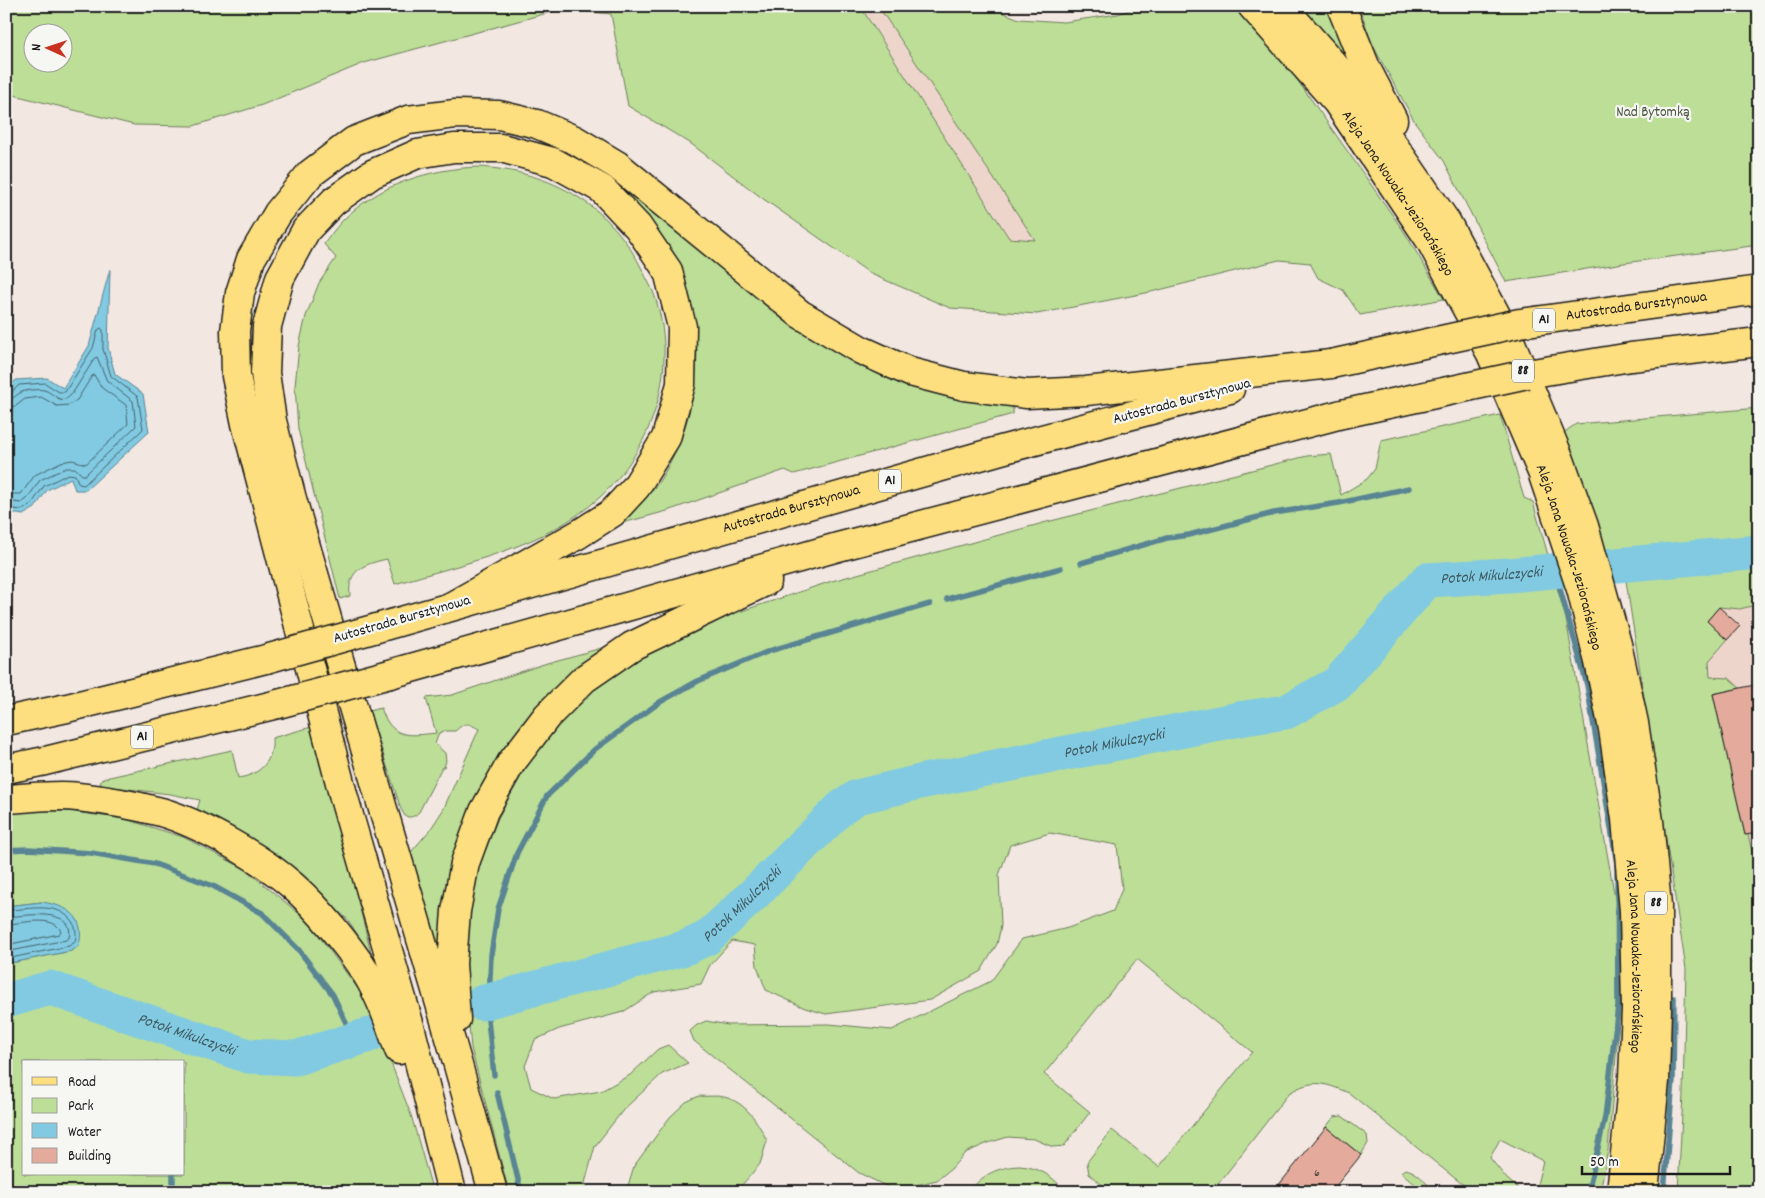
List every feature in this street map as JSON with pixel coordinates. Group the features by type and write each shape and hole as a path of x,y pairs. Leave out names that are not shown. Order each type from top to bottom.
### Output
{"main road":[{"name":"Aleja Jana Nowaka-Jeziorańskiego","path":"1252,6 1337,102 1430,240 1491,354 1542,472 1572,526"},
{"name":"Aleja Jana Nowaka-Jeziorańskiego","path":"1282,6 1354,88 1447,223 1511,343 1560,460 1572,526 1599,618 1634,723 1649,821 1657,906 1657,1008 1655,1080 1644,1192"},
{"path":"1341,6 1366,68 1447,223"},
{"path":"450,1192 411,1030 344,798 246,424 236,376 235,331 240,292 251,260 278,213 310,174 354,141 408,120 455,114 499,115 537,124 576,140 617,165 800,314 861,350 910,372 964,386 1027,394 1086,391 1331,364"},
{"path":"452,606 579,534 612,513 636,487 666,438 681,384 682,327 668,271 638,226 602,189 552,162 500,148 454,148 417,154 372,174 334,201 306,230 280,278 267,326 265,373 272,421 292,500 458,1065 493,1192"},
{"name":"Autostrada Bursztynowa","path":"6,721 67,708 266,659 1002,450 1194,398 1331,364 1520,323 1759,290"},
{"name":"A1","path":"6,769 278,704 838,547 1342,414 1527,374 1631,357 1759,342"},
{"path":"458,1065 452,964 456,911 465,862 484,811 511,763 547,716 584,679 632,646 838,547"},
{"name":"Aleja Jana Nowaka-Jeziorańskiego","path":"1599,618 1626,819 1634,911 1636,1009 1631,1094 1620,1192"},
{"path":"6,799 76,797 162,812 205,830 246,853 293,886 334,930 367,974 389,1019 450,1192"}],"shaded area":[{"path":"860,6 878,6 1036,240 1009,238"},
{"path":"1759,594 1759,955 1683,614"}],"green space":[{"path":"6,6 860,6 1009,238 1035,240 878,6 987,6 1019,19 1064,22 1118,14 1140,6 1236,6 1277,51 1405,233 1444,299 1360,315 1343,290 1318,278 1310,263 1279,260 1151,292 1037,314 950,308 871,274 762,198 690,143 628,106 611,14 562,9 364,63 262,105 193,126 134,125 6,93"},
{"path":"1302,6 1329,6 1349,62"},
{"name":"Nad Bytomką","path":"1359,6 1759,6 1759,245 1624,263 1506,282 1444,161 1415,122 1372,44"},
{"path":"478,167 518,172 567,190 598,212 624,239 654,294 661,321 664,349 663,377 657,404 647,430 634,455 618,478 599,498 553,530 502,552 395,584 387,559 372,563 359,569 351,580 350,596 340,599 298,429 295,386 299,346 306,316 319,283 336,258 324,244 341,222 355,209 387,189 404,181 441,171"},
{"path":"624,188 782,317 838,353 881,374 973,400 1013,407 1013,414 794,474 785,470 667,511 619,524 656,486 674,453 685,425 693,396 696,366 696,335 692,305 683,277 660,233 622,191"},
{"path":"1759,408 1759,549 1607,560 1562,438 1566,431 1576,424"},
{"path":"1500,415 1524,498 1533,502 1566,619 1616,904 1623,975 1608,1150 1600,1192 1535,1192 1543,1161 1500,1139 1490,1158 1507,1179 1518,1188 1518,1192 1472,1192 1349,1093 1326,1085 1312,1084 1305,1085 1289,1093 1212,1192 1111,1192 1089,1174 1087,1162 1112,1130 1159,1167 1252,1052 1137,959 1044,1074 1090,1112 1064,1146 1053,1147 1034,1139 1008,1137 965,1153 951,1169 937,1180 894,1190 859,1173 694,1041 690,1031 706,1021 728,1025 829,1024 892,1030 991,981 1022,939 1068,928 1113,911 1122,889 1117,845 1050,833 1010,845 999,875 1001,926 997,944 981,971 930,1000 826,1014 805,1008 766,990 757,966 755,945 732,941 710,965 701,984 654,992 623,1012 559,1029 535,1040 525,1066 531,1088 554,1099 601,1091 630,1075 658,1049 668,1045 688,1063 662,1074 624,1109 595,1146 585,1183 589,1192 509,1192 471,1048 464,971 466,921 478,869 498,818 535,751 579,699 640,656 727,616 832,581 1043,523 1307,456 1331,454 1341,495 1367,479 1375,469 1381,440"},
{"path":"1759,560 1759,604 1740,609 1719,607 1707,621 1727,640 1709,661 1710,677 1729,678 1740,688 1713,694 1745,835 1748,834 1759,883 1759,953 1750,957 1759,966 1759,1192 1678,1192 1686,969 1625,574 1667,567"},
{"path":"609,646 567,678 526,719 504,748 484,781 469,813 443,909 438,951 410,857 411,852 430,830 443,810 479,729 466,724 455,731 439,733 435,744 445,753 446,761 444,767 442,767 419,812 409,817 405,816 401,809 369,711 381,708 390,725 402,733 417,735 436,733 426,698 452,695 547,663"},
{"path":"315,726 372,957 348,920 279,856 231,827 197,810 200,800 100,784 101,780 105,778 232,750 238,778 246,776 253,774 264,766 271,754 272,738"},
{"path":"6,811 66,811 125,819 183,837 245,869 308,921 367,1001 411,1115 433,1192 6,1192 6,964 71,951 42,902 6,906"},
{"path":"699,1096 721,1096 739,1103 745,1108 760,1127 767,1141 760,1164 736,1192 628,1192 627,1189 634,1166 670,1117 686,1102"},
{"path":"1342,1116 1367,1135 1368,1143 1361,1155 1326,1127 1334,1117"},
{"path":"1019,1166 1033,1168 1045,1173 1056,1181 1065,1192 969,1192 979,1181 991,1173 1004,1168"},
{"path":"1405,1169 1415,1173 1428,1185 1427,1192 1424,1192 1401,1172"}],"water":[{"path":"110,269 108,348 115,374 143,394 149,432 86,490 75,490 71,478 47,490 35,508 23,515 6,512 6,390 16,380 47,378 63,388 89,346"},
{"path":"42,902 60,906 73,914 80,927 79,946 71,951 6,964 6,906"}],"building":[{"path":"1719,607 1740,626 1727,640 1707,621"},
{"path":"1759,684 1759,833 1745,835 1713,694"},
{"path":"1326,1127 1361,1155 1331,1192 1273,1192"}],"waterway":[{"path":"1081,563 1167,538 1189,535 1274,513 1339,503 1409,488"},
{"name":"Potok Mikulczycki","path":"481,1003 685,948 707,938 842,807 857,797 924,781 1245,718 1286,712 1338,683 1427,580 1509,575 1759,552"},
{"path":"947,599 1061,568"},
{"path":"1555,571 1587,685 1617,864 1618,1006 1605,1117 1588,1192"},
{"path":"489,1001 491,955 498,909 517,853 547,796 595,749 660,702 698,681 769,651 930,604"},
{"path":"6,850 28,849 91,853 155,864 213,886 262,913 298,949 333,995 354,1040"},
{"name":"Potok Mikulczycki","path":"6,1001 50,988 248,1056 296,1058 369,1035"},
{"path":"1664,1192 1673,1080 1674,998"},
{"path":"486,1002 494,1075"},
{"path":"497,1092 521,1192"},
{"path":"173,1176 173,1192"}]}
